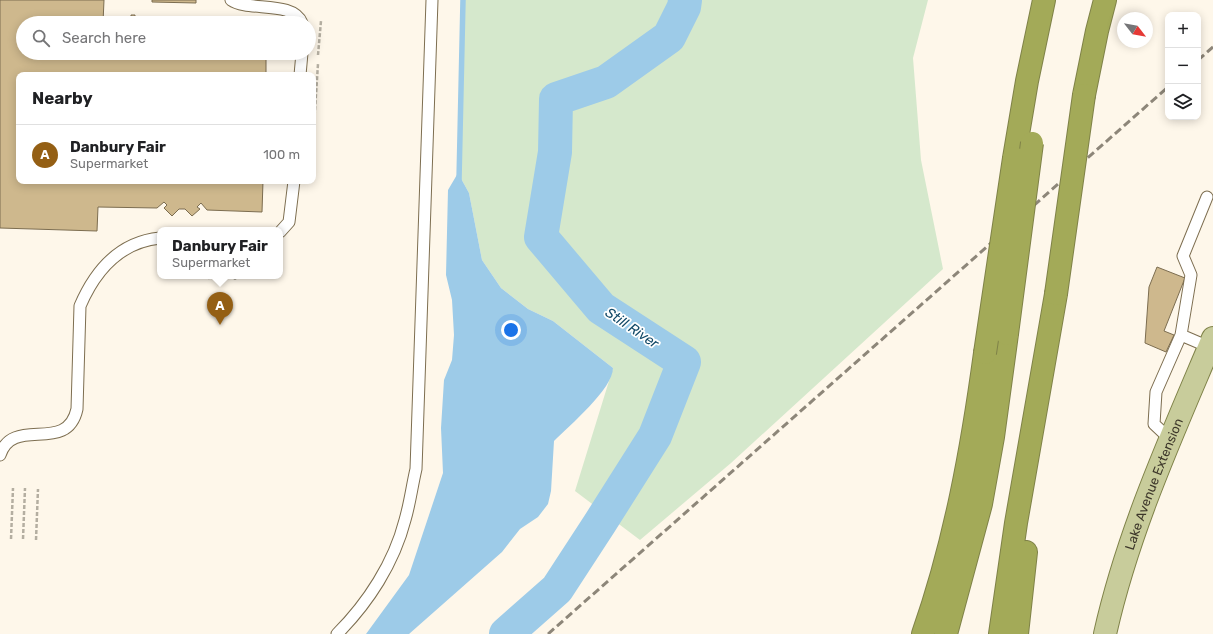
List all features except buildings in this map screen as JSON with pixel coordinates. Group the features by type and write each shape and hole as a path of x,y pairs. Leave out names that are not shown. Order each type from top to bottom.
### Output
{"highway":[{"path":"923,634 962,498 974,435 1014,158 1027,82 1044,0"},
{"path":"946,634 981,504 993,437 1042,78 1060,0"},
{"path":"1017,634 1056,294 1084,95 1105,0"},
{"path":"1000,634 1016,523 1056,294"}],"main road":[{"name":"Lake Avenue Extension","path":"1105,634 1126,555 1144,505 1211,342"}],"lane":[{"path":"231,0 248,6 285,10 296,16"},
{"path":"337,634 366,600 383,574 396,548 405,521 416,469 432,0"},
{"path":"300,72 301,60"},
{"path":"283,229 289,222 292,209 294,184"},
{"path":"1171,440 1154,424 1156,392 1181,335 1191,275 1183,256 1207,197"},
{"path":"0,455 8,441 19,436 58,433 67,428 75,420 77,409 80,306 86,292 95,276 118,254 147,239 157,238"},
{"path":"1181,335 1211,342"}],"path":[{"path":"316,89 320,21"},
{"path":"11,539 13,488"},
{"path":"23,540 25,488"},
{"path":"36,540 38,489"}],"green space":[{"path":"463,0 928,0 913,58 921,160 943,269 731,463 640,540 575,491 613,368 553,321 528,309 501,288 482,260 469,193 458,173"}],"water":[{"path":"458,173 469,193 482,260 501,288 528,309 553,321 613,368 611,377 598,396 589,407 554,441 551,491 548,504 538,517 520,529 502,552 409,634 366,634 409,575 443,473 441,428 444,380 452,360 454,335 452,300 446,275 448,190"}],"waterway":[{"path":"459,180 463,0"},
{"name":"Still River","path":"506,634 557,589 655,436 684,362 601,308 541,237 555,152 556,99 606,82 669,37 684,7 685,0"}],"railway":[{"path":"1201,57 1213,47"},
{"path":"548,634 1165,90"}],"place":[{"name":"Danbury Fair","path":"220,325"}]}
